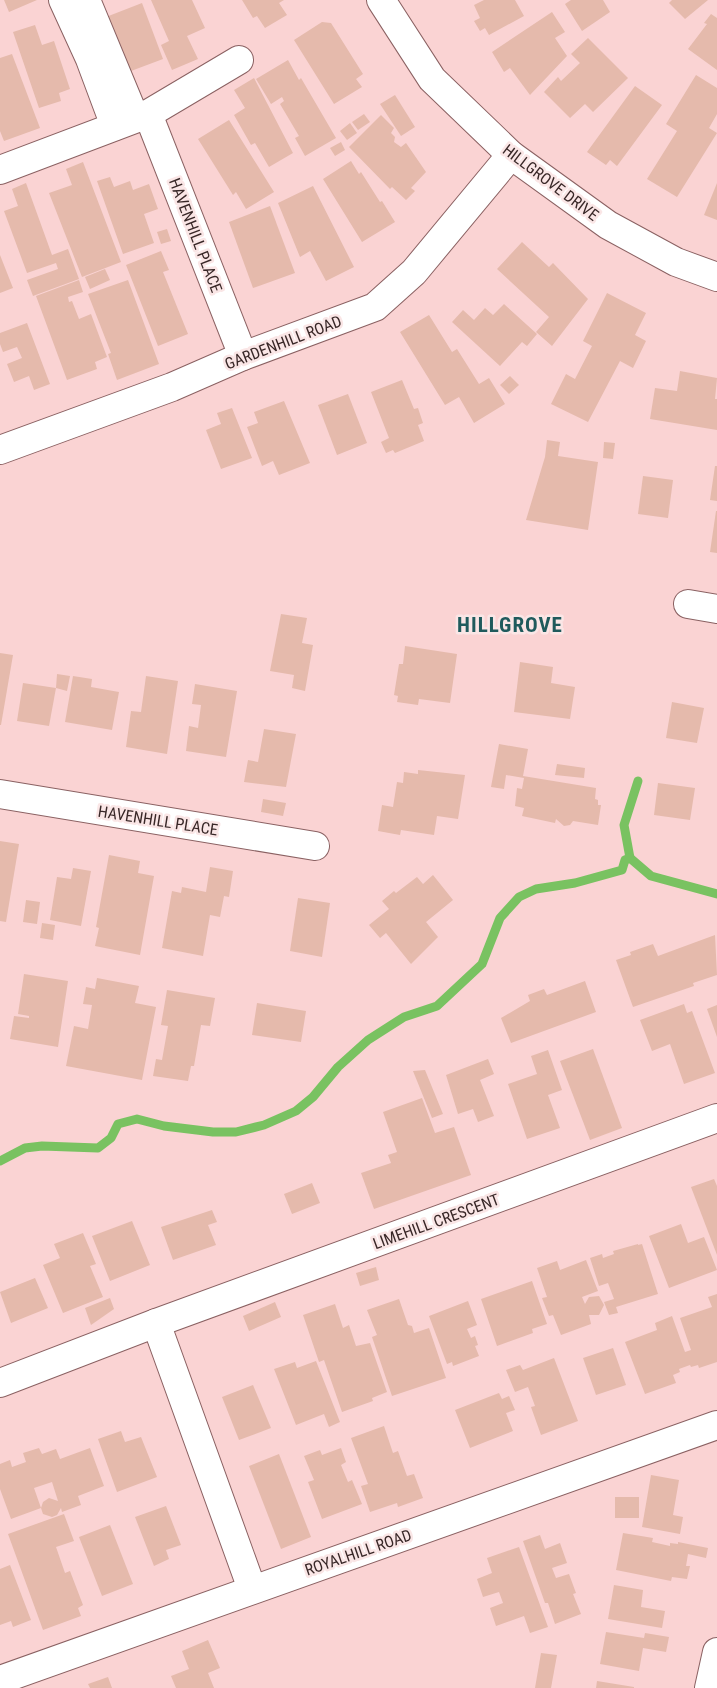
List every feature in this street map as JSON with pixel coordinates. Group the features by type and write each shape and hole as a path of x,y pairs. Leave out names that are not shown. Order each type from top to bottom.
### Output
{"street":[{"path":"63,0 93,66 133,119"},
{"path":"86,0 133,119"},
{"name":"HILLGROVE DRIVE","path":"381,0 432,79 511,155 608,225 676,262 717,277"},
{"path":"0,170 133,119 239,60"},
{"name":"HAVENHILL PLACE","path":"133,119 243,356"},
{"name":"GARDENHILL ROAD","path":"0,450 172,387 243,356 375,307 414,272 511,155"},
{"path":"688,604 717,609"},
{"name":"HAVENHILL PLACE","path":"0,794 315,846"},
{"name":"LIMEHILL CRESCENT","path":"0,1383 156,1323 717,1118"},
{"path":"156,1323 252,1589"},
{"name":"ROYALHILL ROAD","path":"0,1680 717,1425"},
{"path":"709,1688 717,1652"}],"building":[{"path":"4,0 37,0 9,12"},
{"path":"151,0 192,0 205,28 187,36 198,59 172,70 161,45 169,41"},
{"path":"242,0 284,0 279,3 287,15 265,28 257,16 253,18"},
{"path":"484,0 515,0 524,16 489,35 485,28 480,31 474,21 480,18 474,5"},
{"path":"571,0 603,0 610,12 582,31 565,4"},
{"path":"672,0 708,0 685,19 669,3"},
{"path":"142,3 163,59 131,71 135,79 126,83 106,17"},
{"path":"552,12 565,32 555,38 567,56 530,95 510,68 504,72 492,52"},
{"path":"711,14 717,18 717,70 688,49 707,24 704,23"},
{"path":"322,22 331,23 363,74 356,79 362,87 334,104 294,40"},
{"path":"35,25 42,45 54,41 70,89 59,93 61,101 39,108 13,32"},
{"path":"588,38 628,78 593,112 585,104 570,118 544,92 558,77 561,81 580,63 571,54"},
{"path":"12,54 40,128 4,141 0,131 0,58"},
{"path":"288,60 299,80 301,78 336,138 305,156 295,138 299,136 280,104 284,101 282,97 271,104 256,79"},
{"path":"696,75 717,88 717,114 709,128 717,133 677,197 647,179 677,131 666,124"},
{"path":"254,78 293,153 269,167 255,143 251,145 234,115 245,108 234,90"},
{"path":"635,86 662,105 617,166 610,160 606,165 587,152"},
{"path":"395,95 415,127 401,136 380,104"},
{"path":"364,114 370,122 358,130 352,122"},
{"path":"381,115 394,128 391,133 395,137 394,142 401,147 406,143 426,172 411,188 415,191 406,200 392,187 390,189 349,147"},
{"path":"229,120 274,192 246,209 236,192 233,195 198,139"},
{"path":"350,123 357,133 347,140 340,131"},
{"path":"341,142 345,150 335,156 330,148"},
{"path":"351,161 359,174 361,172 380,202 382,201 395,222 362,242 323,179"},
{"path":"83,162 121,262 82,277 49,193 72,185 66,169"},
{"path":"110,177 114,187 130,181 133,190 149,184 158,209 144,214 154,243 123,254 97,181"},
{"path":"26,183 52,255 68,249 79,279 33,296 27,280 58,269 56,263 27,273 4,211 18,206 12,189"},
{"path":"717,183 717,220 704,215"},
{"path":"313,186 354,267 326,281 310,251 300,257 278,203"},
{"path":"270,206 295,273 253,288 229,222"},
{"path":"167,229 171,241 161,244 157,232"},
{"path":"522,242 549,267 553,263 588,299 552,346 536,332 549,317 497,269"},
{"path":"161,251 169,270 163,272 188,334 158,346 126,265"},
{"path":"0,255 13,288 0,293"},
{"path":"105,269 110,280 90,289 85,277"},
{"path":"79,280 83,292 68,297 69,302 72,301 79,319 91,314 107,357 95,362 97,369 67,380 36,296"},
{"path":"128,280 159,364 117,380 108,354 111,353 88,294"},
{"path":"607,293 646,313 635,335 646,341 633,368 620,361 588,422 551,404 566,374 575,379 592,346 583,341"},
{"path":"504,304 537,334 527,346 522,342 500,366 452,322 463,310 474,320 485,308 493,315"},
{"path":"429,315 452,352 457,349 479,384 489,378 505,404 474,423 459,397 445,405 400,332"},
{"path":"27,323 50,384 34,390 29,376 14,382 7,364 22,358 17,347 3,352 0,344 0,333"},
{"path":"680,371 717,378 715,399 717,399 717,430 650,419 655,388 677,391"},
{"path":"510,376 519,385 509,394 500,385"},
{"path":"402,380 414,409 418,408 423,423 418,425 424,441 395,453 393,450 386,453 381,442 389,438 371,392"},
{"path":"348,394 367,443 337,455 318,405"},
{"path":"284,401 310,463 279,475 273,461 262,466 247,427 258,423 254,412"},
{"path":"232,408 252,458 221,469 206,430 221,424 217,413"},
{"path":"547,440 560,442 558,456 598,462 588,530 526,520 545,457"},
{"path":"604,442 615,443 613,459 603,458"},
{"path":"715,466 717,466 717,501 710,500"},
{"path":"643,476 673,480 668,518 638,514"},
{"path":"717,511 717,553 710,552"},
{"path":"281,614 307,618 302,643 313,645 305,691 292,688 294,675 270,671"},
{"path":"405,646 457,654 450,703 419,699 418,705 397,702 398,696 394,695 399,664 403,664"},
{"path":"0,653 13,655 1,725 0,725"},
{"path":"520,662 553,667 551,683 575,687 570,719 514,712"},
{"path":"57,674 70,676 67,691 56,688"},
{"path":"73,676 92,679 91,687 119,692 112,730 65,722"},
{"path":"146,676 178,681 167,754 126,747 131,711 141,712"},
{"path":"23,683 56,688 49,726 17,721"},
{"path":"195,684 237,691 226,757 186,751 189,726 198,728 201,705 192,704"},
{"path":"672,702 704,708 697,743 666,738"},
{"path":"264,729 296,734 286,787 244,782 248,760 258,762"},
{"path":"499,744 528,749 523,776 596,788 595,799 598,800 598,805 601,805 598,825 573,821 570,825 564,826 556,819 555,823 522,816 524,808 515,806 517,788 522,789 524,778 506,775 504,789 491,787"},
{"path":"557,764 585,768 584,778 555,775"},
{"path":"418,770 465,775 458,819 437,816 434,835 401,830 400,835 378,831 382,805 393,807 397,782 403,783 404,772 418,774"},
{"path":"658,783 695,788 690,820 654,815"},
{"path":"263,799 286,803 283,816 261,812"},
{"path":"0,841 19,844 6,922 0,921"},
{"path":"109,855 140,861 138,873 154,876 140,955 95,946 99,928 96,927"},
{"path":"210,867 233,871 229,897 224,896 220,917 210,915 203,956 162,948 172,891 181,893 182,887 206,892"},
{"path":"73,868 91,871 81,926 50,920 57,877 71,879"},
{"path":"433,875 453,900 426,922 438,937 411,964 386,933 380,938 369,925 389,909 382,901 394,891 396,893 417,877 423,884"},
{"path":"298,898 330,903 322,957 290,951"},
{"path":"26,900 40,902 37,924 23,922"},
{"path":"42,923 55,925 53,940 40,938"},
{"path":"715,935 717,975 693,983 694,986 633,1007 616,960 631,955 630,952 653,944 658,956"},
{"path":"24,974 68,981 58,1047 10,1039 14,1016 29,1018 29,1016 18,1014"},
{"path":"97,978 139,986 135,1003 156,1007 142,1080 66,1066 74,1026 88,1029 92,1005 83,1004 86,987 95,989"},
{"path":"585,981 596,1012 511,1043 501,1018 530,1001 528,995 544,989 547,995"},
{"path":"167,990 215,998 210,1026 201,1025 194,1066 191,1066 188,1081 153,1076 156,1059 162,1060 168,1026 161,1025"},
{"path":"257,1003 306,1011 301,1042 252,1035"},
{"path":"684,1004 687,1013 692,1011 715,1073 684,1084 670,1044 652,1051 640,1020"},
{"path":"717,1005 717,1037 707,1009"},
{"path":"593,1049 622,1128 590,1140 560,1061"},
{"path":"548,1050 562,1090 548,1095 560,1128 527,1139 508,1084 537,1074 531,1056"},
{"path":"488,1059 494,1074 480,1080 494,1116 478,1122 473,1109 458,1114 446,1075"},
{"path":"425,1070 443,1114 432,1118 413,1071"},
{"path":"422,1098 435,1133 454,1127 471,1175 374,1209 361,1173 391,1163 388,1155 397,1152 383,1112"},
{"path":"714,1179 717,1186 717,1255 691,1187"},
{"path":"312,1183 320,1203 292,1214 284,1194"},
{"path":"212,1210 217,1222 208,1225 216,1245 173,1260 161,1227"},
{"path":"132,1221 150,1265 110,1281 92,1236"},
{"path":"681,1224 688,1243 704,1237 717,1270 669,1288 649,1236"},
{"path":"83,1233 96,1264 90,1266 103,1297 63,1313 43,1265 60,1258 54,1244"},
{"path":"642,1244 658,1294 616,1307 618,1313 609,1315 604,1302 614,1299 608,1283 599,1286 590,1258 602,1254 603,1258 614,1254 613,1251"},
{"path":"586,1260 598,1291 582,1297 585,1304 589,1297 599,1296 604,1305 599,1315 589,1315 591,1324 561,1335 553,1315 549,1316 542,1298 547,1297 537,1268 557,1261 560,1270"},
{"path":"376,1267 379,1280 360,1286 356,1273"},
{"path":"35,1278 48,1308 11,1323 0,1292"},
{"path":"532,1281 547,1324 532,1329 533,1333 497,1346 481,1299"},
{"path":"717,1294 717,1362 699,1368 698,1365 691,1367 690,1365 679,1369 680,1372 673,1375 676,1383 645,1394 625,1342 657,1330 655,1323 672,1316 685,1352 691,1350 680,1318 712,1307 708,1297"},
{"path":"110,1298 114,1309 91,1325 85,1308"},
{"path":"399,1299 408,1325 412,1326 414,1333 429,1328 446,1378 392,1396 372,1337 377,1335 367,1310"},
{"path":"468,1301 477,1325 467,1329 471,1338 475,1336 478,1345 475,1346 479,1356 453,1366 452,1362 447,1364 429,1316"},
{"path":"275,1302 281,1317 249,1331 243,1316"},
{"path":"335,1304 343,1328 349,1325 356,1346 370,1343 387,1392 372,1398 373,1401 342,1412 324,1360 319,1362 303,1315"},
{"path":"613,1348 626,1385 596,1395 583,1358"},
{"path":"554,1358 578,1421 541,1435 531,1407 535,1406 528,1387 515,1392 506,1370 520,1365 523,1370"},
{"path":"316,1361 340,1422 329,1427 324,1414 296,1425 274,1369 295,1362 297,1368"},
{"path":"253,1385 271,1428 239,1440 222,1397"},
{"path":"499,1393 502,1399 509,1396 515,1410 506,1413 513,1431 470,1448 455,1410"},
{"path":"384,1426 393,1453 398,1451 407,1476 414,1474 423,1498 398,1507 397,1503 370,1512 361,1486 368,1484 351,1438"},
{"path":"121,1431 125,1442 141,1437 157,1477 117,1492 98,1439"},
{"path":"39,1448 42,1454 56,1449 60,1459 90,1448 104,1486 78,1496 81,1505 62,1512 61,1508 57,1515 52,1517 43,1514 41,1508 11,1519 0,1489 0,1464 10,1460 12,1467 26,1462 23,1453","holes":["52,1482 58,1501 49,1498 43,1502 41,1508 34,1488"]},
{"path":"341,1448 346,1462 341,1465 348,1482 352,1480 362,1504 322,1519 308,1482 314,1480 304,1456 320,1450 322,1455"},
{"path":"279,1454 311,1537 281,1549 249,1466"},
{"path":"651,1475 679,1480 673,1515 683,1517 680,1534 642,1527"},
{"path":"615,1497 639,1497 639,1518 615,1518"},
{"path":"166,1506 181,1545 166,1550 169,1559 154,1566 135,1517"},
{"path":"64,1514 74,1541 56,1547 65,1573 70,1571 83,1605 78,1608 81,1616 43,1630 8,1534"},
{"path":"110,1525 133,1584 102,1596 79,1537"},
{"path":"623,1533 653,1538 652,1542 670,1546 670,1543 678,1544 678,1542 708,1548 706,1558 688,1554 686,1566 690,1566 687,1579 672,1577 671,1581 616,1570"},
{"path":"540,1535 545,1549 560,1543 567,1563 552,1568 556,1578 569,1574 576,1593 573,1594 581,1614 555,1624 548,1603 545,1603 523,1541"},
{"path":"519,1547 548,1627 530,1633 524,1616 496,1626 490,1608 503,1603 499,1592 483,1597 477,1579 492,1573 487,1558"},
{"path":"10,1565 31,1620 13,1627 11,1621 0,1625 0,1569"},
{"path":"614,1585 643,1590 641,1607 665,1611 662,1628 608,1619"},
{"path":"606,1632 644,1638 645,1633 669,1637 666,1652 643,1648 639,1671 600,1664"},
{"path":"208,1640 220,1668 208,1673 214,1688 176,1688 171,1676 189,1669 182,1651"},
{"path":"541,1653 557,1655 551,1688 535,1688"},
{"path":"108,1677 112,1688 90,1688 88,1684"},
{"path":"597,1681 634,1687 634,1688 596,1688"}],"waterway":[{"path":"630,858 624,825 638,781"},
{"path":"0,1161 25,1148 42,1146 98,1148 111,1138 118,1124 137,1119 164,1126 213,1132 236,1132 264,1125 296,1111 313,1097 338,1067 368,1040 404,1017 437,1006 482,964 500,918 519,897 536,889 575,883 622,870 625,860 630,858 651,876 717,894"}],"district":[{"name":"HILLGROVE","path":"510,625"}]}
